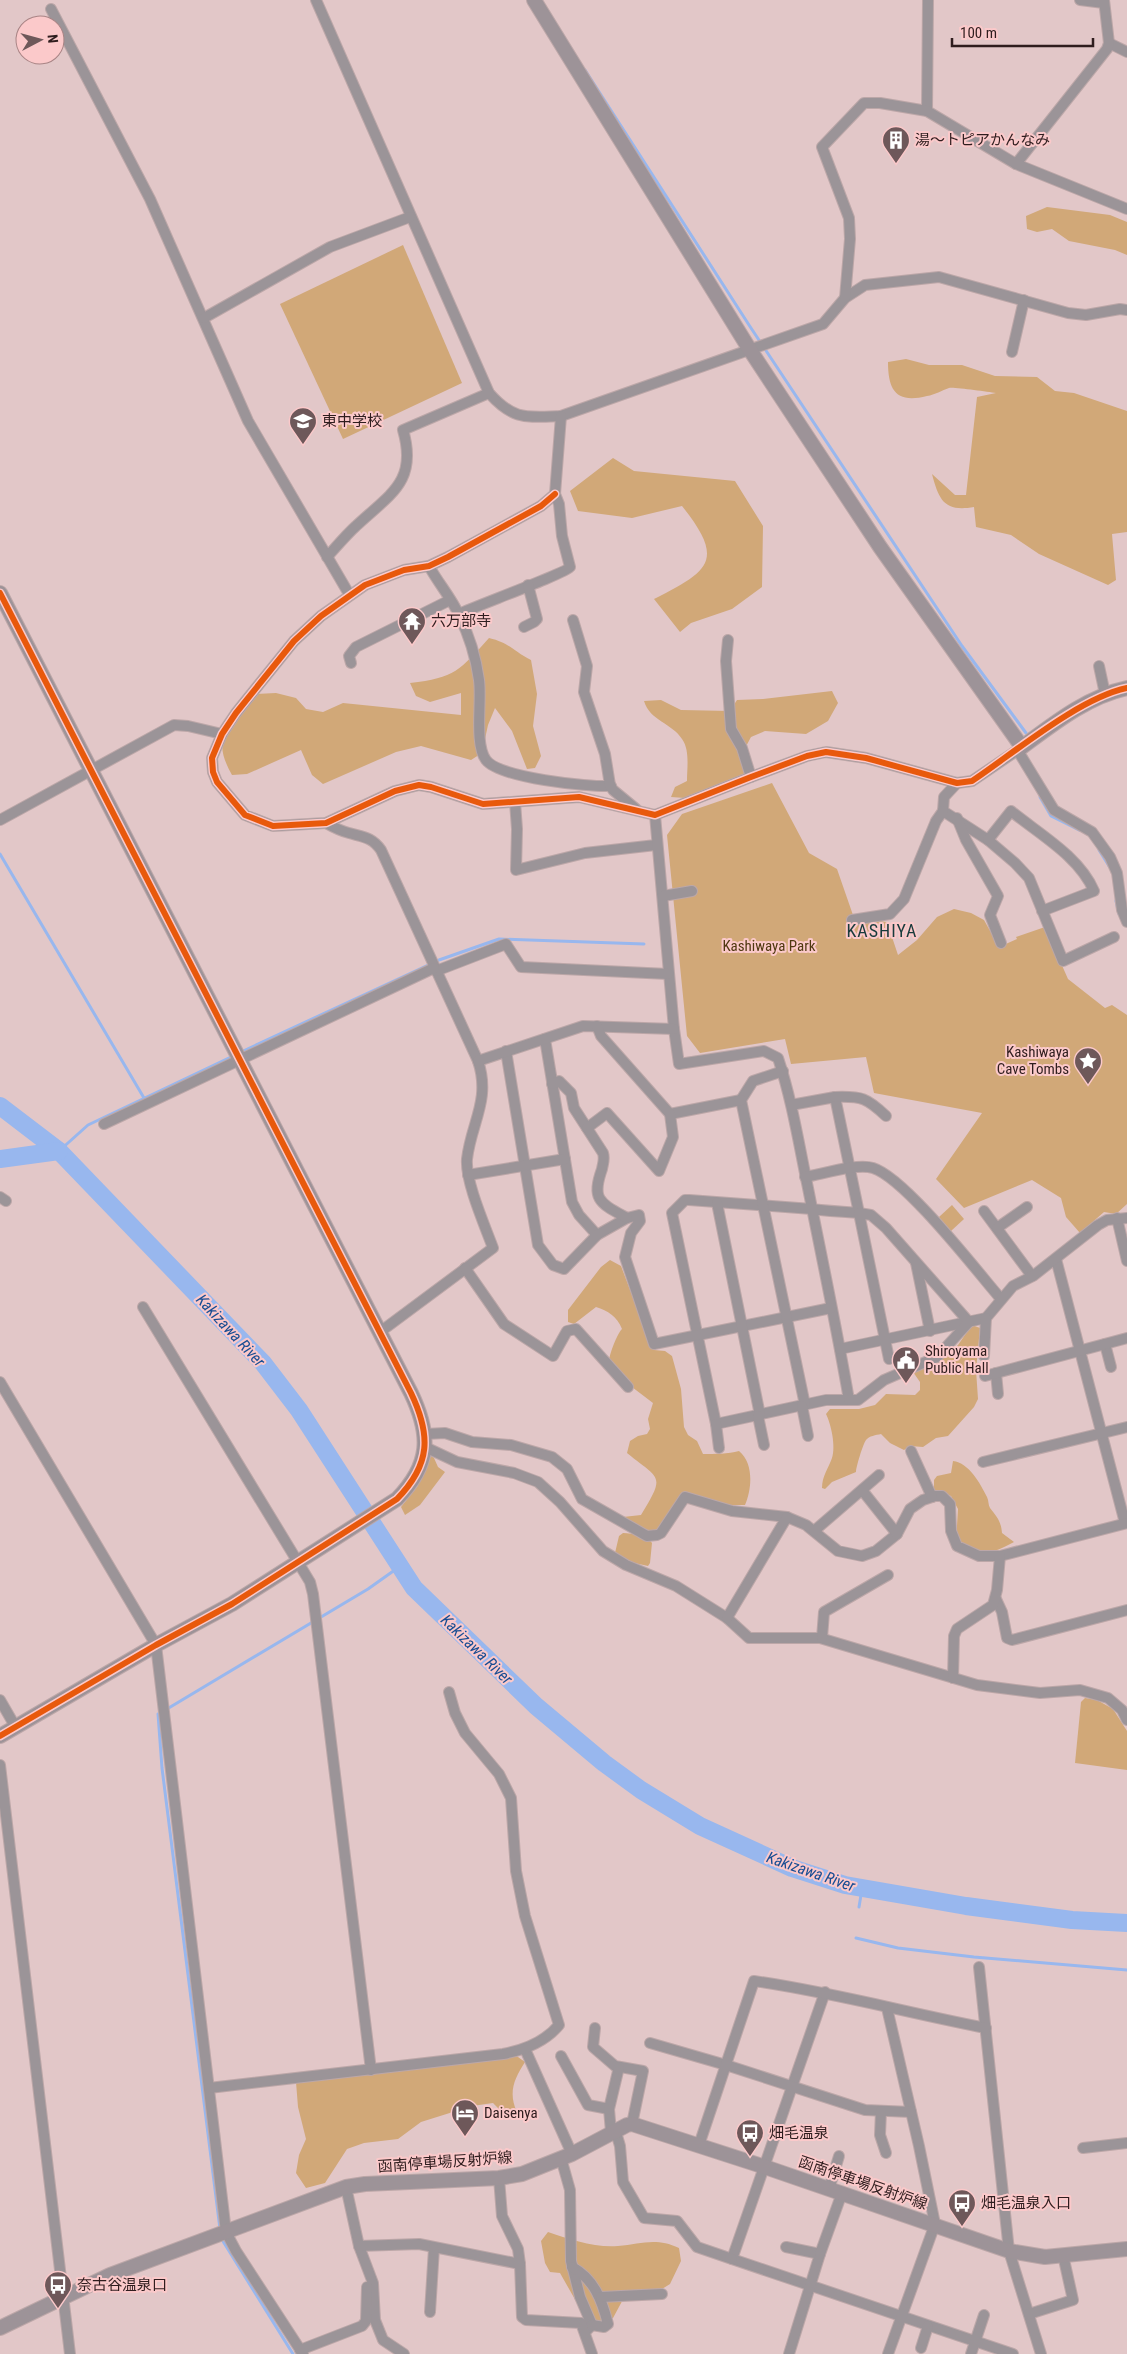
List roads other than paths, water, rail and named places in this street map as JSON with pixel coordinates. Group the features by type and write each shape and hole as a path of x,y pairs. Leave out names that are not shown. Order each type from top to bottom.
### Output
{"street":[{"path":"316,0 489,393 503,409 515,414 526,417 561,416 778,341 823,324 844,298 865,285 938,277 1068,313 1086,316 1120,309 1127,310"},
{"path":"534,0 880,547 1020,749 1054,810 1092,832 1110,857 1117,873 1122,910 1127,922"},
{"path":"927,111 928,0"},
{"path":"1016,164 1103,54 1109,43 1104,2 1080,0"},
{"path":"51,9 150,199 248,421 349,594"},
{"path":"1109,43 1127,52"},
{"path":"844,298 850,239 848,218 822,147 864,103 880,103 927,111 1016,164 1127,210"},
{"path":"204,318 330,247 410,217"},
{"path":"1012,352 1024,300"},
{"path":"327,557 356,526 394,493 407,469 408,448 404,430 489,393"},
{"path":"459,614 528,585 566,572 570,567 562,536 559,504 555,494 561,416"},
{"path":"555,494 542,506 429,566 381,578 349,594 294,641 256,686 222,734 212,758 213,772 217,782 245,815 254,821 273,826 326,823 408,786 431,787 484,804 579,797 654,815 807,756 826,752 866,758 957,784 972,781 1042,732 1105,694 1127,688"},
{"path":"429,566 459,614 473,653 479,681 481,745 485,759 496,768 521,775 580,785 611,786"},
{"path":"524,627 537,619 528,585"},
{"path":"0,593 380,1332 418,1409 425,1441 416,1475 397,1499 232,1604 156,1644 0,1736"},
{"path":"351,663 351,651 356,647 450,600"},
{"path":"573,620 587,666 584,692 601,741 611,786 639,811"},
{"path":"728,640 726,662 731,729 742,748 751,777"},
{"path":"1099,666 1105,694"},
{"path":"0,820 93,771 174,725 188,726 222,734"},
{"path":"852,920 890,914 904,899 936,821 943,811 944,797 957,784"},
{"path":"515,802 517,829 516,870 584,853 656,845"},
{"path":"943,811 957,818 988,840 1015,863 1028,878 1063,961 1114,938"},
{"path":"988,840 1011,811 1074,862 1088,878 1094,891 1042,911"},
{"path":"654,815 663,896 668,974 680,1064 764,1051 778,1058 791,1106 849,1400"},
{"path":"957,818 966,840 998,896 990,915 1001,943"},
{"path":"326,823 349,834 364,836 376,843 392,872 478,1061 481,1073 482,1104 467,1159 468,1175 493,1248 380,1332"},
{"path":"663,896 692,891"},
{"path":"104,1124 435,970 506,944 521,967 668,974"},
{"path":"587,1128 608,1113 659,1171 673,1133 670,1114 605,1040 597,1026"},
{"path":"478,1061 579,1027 674,1029"},
{"path":"545,1039 575,1210 597,1235"},
{"path":"506,1052 538,1245 553,1265 560,1269 568,1267 597,1235 635,1214 640,1218 639,1224 631,1233 625,1257 654,1344 831,1308"},
{"path":"783,1071 753,1081 741,1100 787,1317 808,1436"},
{"path":"552,1084 559,1081 571,1093 574,1108 604,1157 596,1190 598,1194 608,1207 627,1218"},
{"path":"791,1106 835,1097 856,1096 870,1101 886,1116"},
{"path":"835,1097 889,1359"},
{"path":"670,1114 741,1100"},
{"path":"468,1175 565,1159"},
{"path":"805,1177 867,1166 884,1173 916,1201 1001,1299"},
{"path":"719,1448 716,1424 672,1213 685,1200 871,1215 969,1322"},
{"path":"717,1203 764,1445"},
{"path":"997,1228 1027,1207"},
{"path":"984,1210 1032,1276"},
{"path":"984,1356 986,1318 1001,1299 1013,1286 1032,1276 1056,1259 1098,1225 1107,1220 1122,1218 1127,1261"},
{"path":"425,1441 445,1432 472,1442 511,1445 552,1457 566,1469 582,1499 647,1536 661,1533 685,1497 732,1511 787,1517 814,1530 838,1551 862,1556 876,1550 897,1534 913,1506 932,1497 942,1496 950,1504 952,1509 951,1531 957,1546 979,1556 1000,1556 1126,1523 1056,1259"},
{"path":"916,1262 930,1331"},
{"path":"465,1268 504,1324 554,1356 567,1331 576,1328 628,1387"},
{"path":"143,1307 310,1582 314,1594 371,2070"},
{"path":"840,1349 886,1341 986,1318"},
{"path":"716,1424 826,1400 858,1400 884,1380 936,1357 969,1322"},
{"path":"985,1376 1127,1338"},
{"path":"1105,1344 1110,1368"},
{"path":"996,1373 998,1394"},
{"path":"0,1382 156,1644 209,2088 223,2233 302,2352 362,2326 366,2321 369,2274"},
{"path":"983,1462 1127,1427"},
{"path":"425,1441 457,1462 514,1473 538,1482 554,1495 603,1551 626,1565 676,1586 727,1618 749,1638 822,1638 977,1685 1027,1692 1080,1690 1091,1692 1116,1704 1127,1720"},
{"path":"911,1451 932,1497"},
{"path":"814,1530 879,1476"},
{"path":"862,1490 897,1534"},
{"path":"727,1618 787,1517"},
{"path":"953,1678 954,1636 957,1629 990,1608 996,1598 1000,1556"},
{"path":"822,1638 824,1612 888,1575"},
{"path":"996,1598 1002,1612 1007,1638 1012,1640 1127,1610"},
{"path":"209,2088 477,2059 526,2049 553,2032 559,2025 525,1916 516,1871 511,1798 499,1774 466,1733 455,1713 449,1692"},
{"path":"0,1700 16,1726"},
{"path":"0,1765 70,2354"},
{"path":"979,1967 1009,2251 1041,2354"},
{"path":"699,2145 754,1981 825,1992 887,2008 986,2028"},
{"path":"732,2259 825,1992"},
{"path":"887,2008 935,2224 888,2354"},
{"path":"595,2028 592,2048 619,2067 643,2071 632,2124"},
{"path":"650,2043 726,2065 865,2110 911,2112"},
{"path":"526,2049 566,2156 570,2190 572,2267 589,2328 592,2354"},
{"path":"561,2056 588,2106 609,2109"},
{"path":"619,2067 609,2109 613,2131 618,2138 623,2182 644,2218 677,2221 697,2247 1013,2354"},
{"path":"881,2111 880,2135 886,2153"},
{"name":"函南停車場反射炉線","path":"0,2328 110,2275 346,2186 499,2178 522,2174 566,2156 613,2131 632,2124 935,2224 1009,2251 1045,2257 1127,2249"},
{"path":"1083,2148 1127,2142"},
{"path":"789,2354 820,2254 836,2191 840,2156"},
{"path":"499,2178 502,2216 518,2249 522,2317 526,2320 581,2323 589,2328 604,2327 608,2324 601,2297 584,2273 572,2267"},
{"path":"346,2186 359,2246 372,2283 375,2320 383,2340 404,2354"},
{"path":"359,2246 419,2244 520,2264"},
{"path":"786,2247 820,2254"},
{"path":"430,2312 434,2248"},
{"path":"1029,2314 1073,2300 1063,2256"},
{"path":"601,2297 662,2294"},
{"path":"971,2354 984,2315"},
{"path":"920,2348 928,2326"}],"waterway":[{"path":"585,70 749,325 962,646 1026,733"},
{"path":"1040,797 1051,816 1079,830"},
{"path":"1099,850 1109,866"},
{"path":"0,854 144,1098"},
{"path":"1116,901 1119,914"},
{"path":"241,1052 439,960 499,939 644,944"},
{"path":"59,1151 88,1125 233,1056"},
{"name":"Kakizawa River","path":"0,1106 59,1151 263,1363 299,1410 414,1588 536,1706 604,1763 641,1790 700,1826 792,1868 845,1885 966,1906 1072,1920 1127,1923"},
{"path":"0,1159 59,1151"},
{"path":"167,1709 368,1589 399,1567"},
{"path":"161,1712 158,1714 162,1768 220,2229"},
{"path":"859,1907 862,1889"},
{"path":"856,1938 898,1948 974,1957 1127,1970"},
{"path":"221,2238 293,2354"}],"place":[{"name":"湯～トピアかんなみ","path":"896,164"},
{"name":"東中学校","path":"303,445"},
{"name":"六万部寺","path":"412,645"},
{"name":"Kashiwaya Cave Tombs","path":"1088,1085"},
{"name":"Shiroyama Public Hall","path":"906,1384"},
{"name":"Daisenya","path":"465,2137"},
{"name":"畑毛温泉","path":"750,2157"},
{"name":"畑毛温泉入口","path":"962,2227"},
{"name":"奈古谷温泉口","path":"58,2309"}],"district":[{"name":"KASHIYA","path":"882,931"}],"park label":[{"name":"Kashiwaya Park","path":"769,946"}]}
